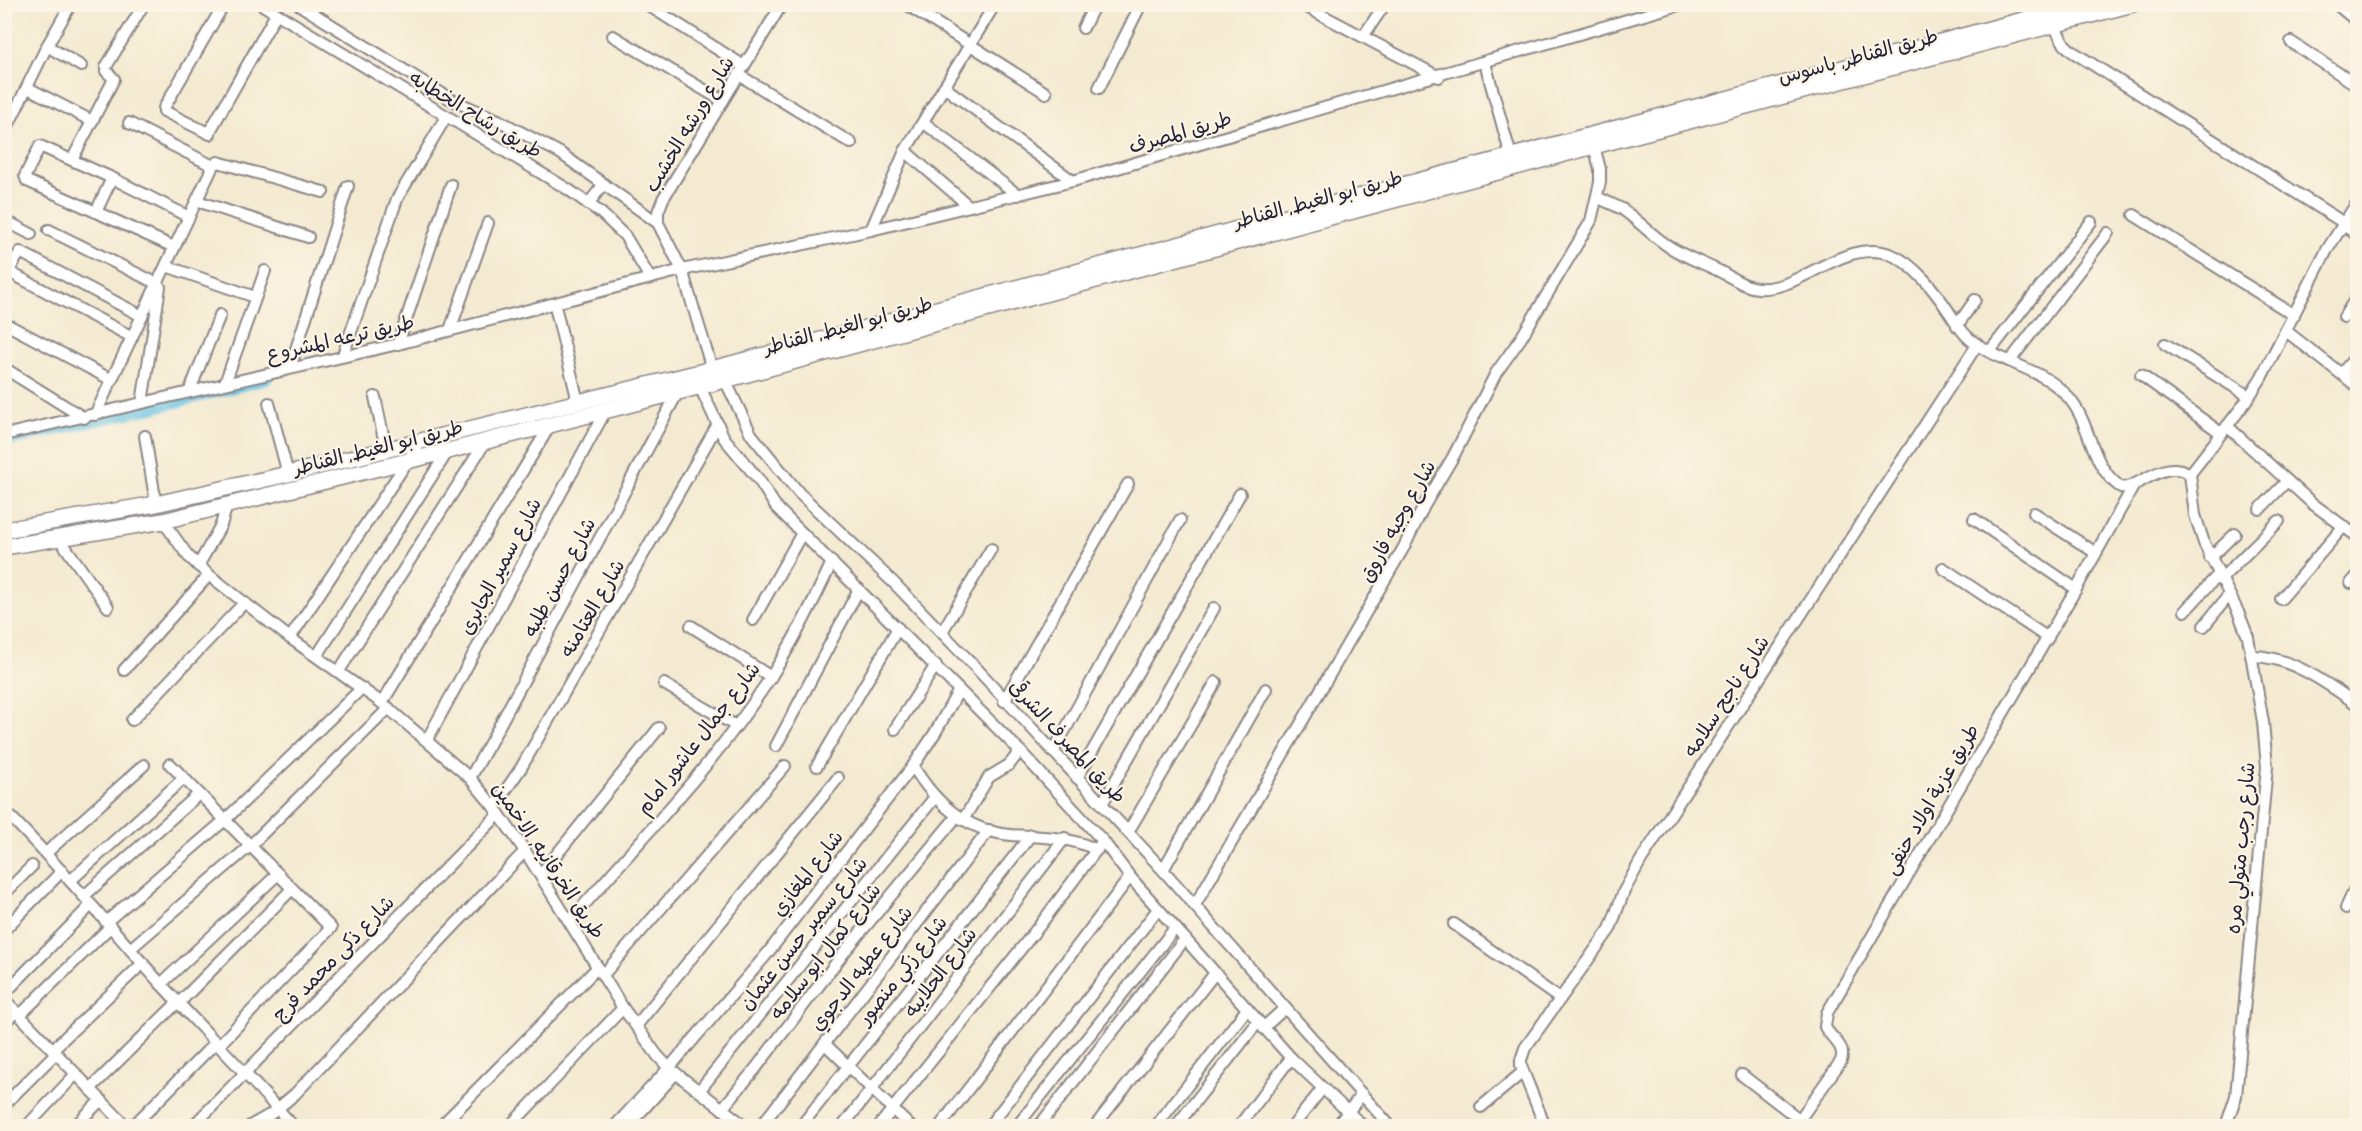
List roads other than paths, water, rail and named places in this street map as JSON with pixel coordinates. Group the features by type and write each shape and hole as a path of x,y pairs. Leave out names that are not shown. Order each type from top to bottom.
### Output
{"main road":[{"name":"طريق القناطر, باسوس","path":"1696,113 2083,4"},
{"name":"طريق القناطر, باسوس","path":"1696,113 2054,26 2133,4"},
{"name":"طريق ابو الغيط, القناطر","path":"4,548 163,521 700,387 1594,146 1696,113"},
{"name":"طريق ابو الغيط, القناطر","path":"4,530 156,504 288,474 712,369 1511,156 1696,113"}],"street":[{"path":"4,134 47,46 71,4"},
{"path":"72,160 114,79 107,73 106,67 144,4"},
{"path":"224,4 164,108 164,111 209,134 276,14"},
{"name":"طريق رشاح الخطابه","path":"261,4 569,190 625,236 650,278"},
{"name":"شارع ورشه الخشب","path":"712,369 682,270 658,223 658,212 663,199 782,4"},
{"path":"906,4 1046,93"},
{"path":"871,230 905,151 995,4"},
{"path":"1083,28 1095,4"},
{"path":"1099,88 1141,4"},
{"path":"1301,4 1439,76"},
{"path":"1364,35 1385,4"},
{"name":"طريق المصرف","path":"682,270 871,230 1073,181 1682,4"},
{"path":"2336,4 2358,22"},
{"path":"304,6 452,100 498,120 560,153 658,223"},
{"path":"651,7 851,143"},
{"path":"2054,26 2065,45 2073,52 2344,223 2358,237"},
{"path":"613,36 723,100"},
{"path":"2291,42 2358,86"},
{"path":"47,46 81,66"},
{"path":"358,64 368,48"},
{"path":"1485,63 1511,156"},
{"path":"944,87 1073,181"},
{"path":"28,88 92,121"},
{"path":"343,355 397,199 446,117"},
{"path":"923,122 1018,195"},
{"path":"129,123 213,166"},
{"path":"174,247 25,179 26,174 40,146 112,178 189,217"},
{"name":"شارع وجيه فاروق","path":"1195,905 1404,547 1496,373 1521,338 1584,236 1598,197 1600,169 1594,146"},
{"path":"905,151 969,206"},
{"path":"4,368 90,417 112,380 213,166 218,162 323,192"},
{"path":"96,212 112,178"},
{"path":"398,344 451,184"},
{"path":"588,204 604,184"},
{"path":"290,368 348,186"},
{"path":"1598,197 1622,210 1660,241 1683,255 1744,285 1759,288 1772,287 1798,278 1829,262 1860,251 1894,255 1912,268 1932,290 1957,326 1977,345 2045,377 2067,395 2082,416 2103,470 2121,488 2128,489 2154,473 2180,470 2190,474 2249,396 2274,357 2327,250 2358,201"},
{"path":"197,201 308,237"},
{"path":"2134,215 2294,315"},
{"path":"4,220 31,234"},
{"path":"450,330 488,222"},
{"path":"1990,351 2091,222"},
{"path":"49,230 162,274 255,297"},
{"path":"2010,361 2108,233"},
{"path":"132,337 7,276 20,252 142,316"},
{"name":"طريق ترعه المشروع","path":"6,433 90,417 190,390 398,344 682,270"},
{"path":"225,383 265,271"},
{"path":"142,403 162,274"},
{"path":"2344,317 2358,295"},
{"path":"1957,326 1975,300"},
{"path":"556,310 578,402"},
{"path":"190,390 220,315"},
{"path":"4,323 112,380"},
{"path":"2286,331 2358,387"},
{"path":"2165,344 2249,396"},
{"name":"شارع ناجح سلامه","path":"1523,1072 1522,1053 1610,930 1624,891 1641,860 1977,345"},
{"path":"2341,374 2358,354"},
{"path":"2141,375 2224,430 2313,504 2353,530 2281,599"},
{"name":"طريق المصرف الشرقى","path":"725,380 751,434 799,493 942,632 1195,905 1389,1126"},
{"name":"طريق المصرف الشرقى","path":"700,387 724,438 759,480 776,507 1020,751 1246,1009 1291,1058 1363,1126"},
{"name":"شارع حسن طلبه","path":"470,778 678,392"},
{"path":"375,398 386,449"},
{"path":"269,403 288,474"},
{"name":"شارع سمير الجابرى","path":"427,740 606,410"},
{"path":"130,949 250,846 386,706 551,423"},
{"name":"شارع العتامنه","path":"497,810 718,424"},
{"path":"145,436 156,504"},
{"path":"290,638 421,441"},
{"path":"339,672 486,441"},
{"path":"317,656 448,451"},
{"name":"شارع رجب متولي مره","path":"2190,474 2195,515 2210,558 2239,614 2252,656 2263,722 2267,767 2266,797 2235,1096 2226,1126"},
{"path":"2260,509 2287,481"},
{"path":"1004,700 1128,484"},
{"name":"طريق عزبة اولاد حنفى","path":"1797,1123 1841,1061 1843,1054 1839,1044 1825,1027 1827,1013 2048,638 2133,487"},
{"path":"1077,778 1240,494"},
{"path":"198,566 221,525 227,505"},
{"path":"2034,513 2096,553"},
{"path":"1974,519 2076,589"},
{"path":"1053,752 1180,520"},
{"name":"طريق الخرقانيه, الاخمين","path":"163,521 180,547 198,566 290,638 386,706 470,778 497,810 525,851 636,1026 673,1071 745,1126"},
{"path":"2185,611 2279,521"},
{"path":"753,620 802,533"},
{"path":"2210,558 2235,534"},
{"path":"59,538 108,607"},
{"path":"942,632 991,549"},
{"name":"شارع جمال عاشور امام","path":"570,921 736,726 785,654 832,562"},
{"path":"1943,568 2048,638"},
{"path":"124,669 209,575"},
{"path":"776,747 859,589"},
{"path":"2204,626 2229,595"},
{"path":"132,720 244,603"},
{"path":"1102,804 1214,608"},
{"path":"691,626 771,677"},
{"path":"817,766 898,628"},
{"path":"2252,656 2277,659 2288,664 2358,705"},
{"path":"895,729 936,665"},
{"path":"1128,832 1216,682"},
{"path":"663,684 736,726"},
{"path":"4,1023 18,1013 108,925 225,820 362,688"},
{"path":"1163,870 1266,689"},
{"name":"شارع المغازي","path":"673,1071 913,766 959,690"},
{"path":"540,875 659,728"},
{"name":"شارع كمال ابو سلامه","path":"722,1109 846,950 960,818 989,777 996,770 1009,765 1020,751"},
{"path":"133,1126 331,928 170,764"},
{"path":"46,853 144,765"},
{"path":"441,1126 601,971 785,766"},
{"path":"879,1126 1040,925 1100,845 1065,838 989,830 960,818 935,797 913,766"},
{"path":"70,880 184,778"},
{"path":"636,1026 838,778"},
{"path":"84,896 199,794"},
{"name":"شارع سمير حسن عثمان","path":"699,1091 935,797"},
{"path":"4,810 46,853 178,1003 246,1072 293,1126"},
{"name":"شارع ذكى محمد فرج","path":"193,1126 497,810"},
{"name":"شارع عطيه الدجوي","path":"761,1126 989,830"},
{"name":"شارع زكي منصور","path":"801,1126 1031,835"},
{"name":"شارع الحلايبه","path":"843,1126 1065,838"},
{"path":"250,1126 278,1109 295,1094 525,851"},
{"path":"4,894 32,866"},
{"path":"4,930 62,871"},
{"path":"161,984 278,874"},
{"path":"940,1126 1130,877"},
{"path":"2346,908 2358,882"},
{"path":"90,1089 292,889"},
{"path":"4,994 92,905"},
{"path":"989,1126 1158,909"},
{"path":"1454,924 1560,999"},
{"path":"1017,1126 1175,928"},
{"path":"1039,1126 1185,939"},
{"path":"4,1106 54,1051 142,963"},
{"path":"1095,1126 1215,973"},
{"path":"4,999 126,1126"},
{"path":"510,1126 623,1008"},
{"path":"1176,1126 1261,1025 1285,1008"},
{"path":"1156,1126 1246,1009"},
{"path":"825,1044 910,1126"},
{"path":"1239,1126 1291,1058"},
{"path":"615,1126 673,1071"},
{"path":"628,1126 673,1071"},
{"path":"1481,1107 1523,1072 1545,1126"},
{"path":"27,1126 76,1074"},
{"path":"1743,1074 1797,1123"},
{"path":"1293,1126 1322,1089"},
{"path":"1337,1126 1362,1094"},
{"path":"75,1126 101,1100"}],"waterway":[{"path":"4,441 161,406 266,379"}]}
